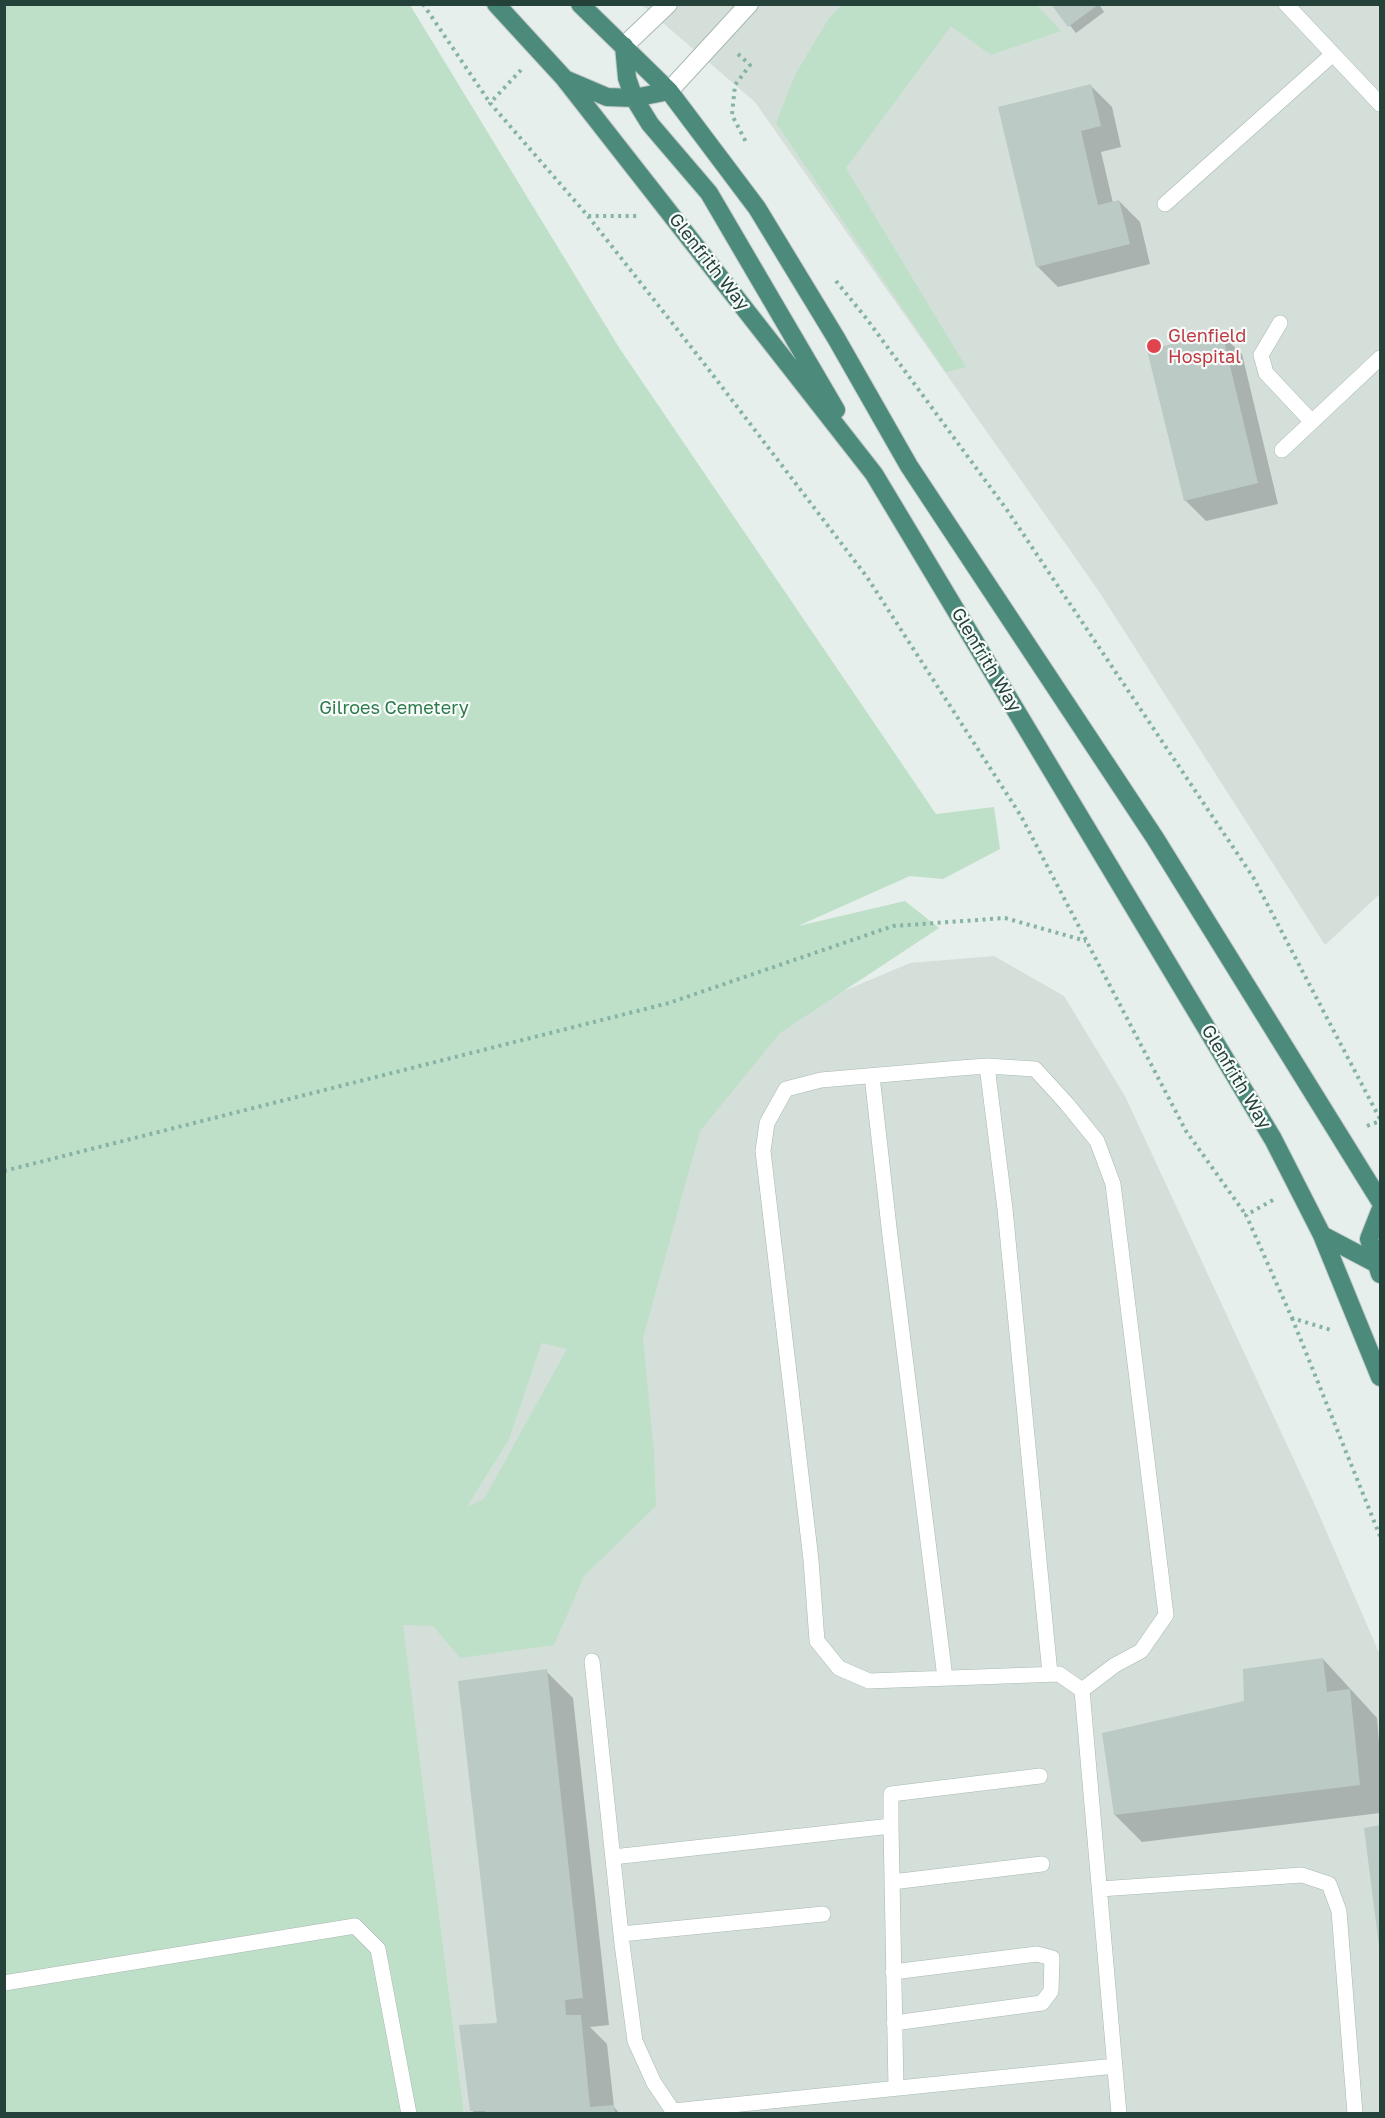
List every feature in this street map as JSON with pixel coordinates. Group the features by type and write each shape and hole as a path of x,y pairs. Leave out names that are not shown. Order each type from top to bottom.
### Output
{"highway":[{"name":"Glenfrith Way","path":"496,4 564,78 874,474 1274,1139 1322,1235 1380,1377"},
{"path":"580,4 669,92 757,208 836,338 909,466 1155,838 1380,1201"},
{"path":"624,46 627,78 634,98 650,124 709,193 874,474"},
{"path":"564,78 607,97 634,98 669,92"},
{"path":"1379,1268 1369,1239 1380,1211"},
{"path":"1322,1235 1379,1268"}],"street":[{"path":"624,46 668,4"},
{"path":"669,92 749,4"}],"lane":[{"path":"1286,4 1380,104"},
{"path":"1165,204 1333,54"},
{"path":"1280,324 1261,355 1266,373 1311,422"},
{"path":"1282,450 1380,358"},
{"path":"987,1066 1005,1209 1050,1674"},
{"path":"987,1066 1035,1069 1097,1141 1113,1184 1166,1615 1142,1651 1115,1665 1082,1690 1059,1674 869,1681 839,1668 817,1641 811,1560 763,1151 767,1123 786,1089 821,1080 987,1066"},
{"path":"872,1076 945,1678"},
{"path":"592,1661 621,1934 635,2041 654,2083 673,2111 1115,2066"},
{"path":"1082,1690 1119,2114"},
{"path":"896,2088 891,1794 1040,1776"},
{"path":"613,1857 891,1826"},
{"path":"892,1882 1042,1864"},
{"path":"1100,1889 1302,1875 1329,1884 1339,1911 1355,2114"},
{"path":"621,1934 824,1914"},
{"path":"4,1983 355,1926 378,1949 409,2114"},
{"path":"893,1972 1037,1954 1052,1958 1051,1991 1042,2003 894,2023"}],"path":[{"path":"423,4 490,103 588,216 867,577 1021,816 1186,1131 1246,1215"},
{"path":"719,37 750,65 735,85 732,115 752,154"},
{"path":"490,103 540,50"},
{"path":"588,216 674,216"},
{"path":"833,277 866,318 1007,510 1253,877 1380,1119"},
{"path":"4,1171 669,1003 893,926 1005,918 1087,941"},
{"path":"1292,1318 1380,1536"}],"shaded area":[{"name":"Glenfield Hospital","path":"642,5 1380,5 1380,894 1325,945 1098,590 755,102"},
{"path":"994,956 1064,996 1125,1096 1314,1503 1380,1655 1380,2113 464,2113 401,1612 509,1440 631,1081 910,963"}],"green space":[{"name":"Gilroes Cemetery","path":"5,5 410,5 620,349 936,814 994,807 1000,849 943,879 910,876 798,926 905,901 939,928 780,1033 700,1131 643,1338 654,1452 656,1506 584,1576 554,1645 460,1658 433,1626 403,1625 464,2113 5,2114","holes":["542,1343 567,1349 484,1499 467,1507 509,1440"]},
{"path":"842,5 1037,5 1061,31 991,55 951,26 846,168 966,367 946,372 776,123 795,75 829,18"}],"building":[{"path":"1051,4 1099,4 1068,27"},
{"path":"1091,84 1101,126 1081,131 1098,205 1119,200 1130,244 1036,267 998,107"},
{"path":"1222,332 1258,483 1184,501 1147,350"},
{"path":"1323,1658 1327,1692 1350,1689 1360,1785 1114,1815 1102,1733 1244,1701 1243,1669"},
{"path":"547,1669 583,1998 565,2000 566,2015 581,2015 590,2107 614,2105 615,2114 485,2114 485,2111 470,2111 459,2025 497,2023 458,1681"},
{"path":"1380,1825 1380,1946 1379,1946 1364,1828"}],"place":[{"name":"Glenfield Hospital","path":"1154,346"}]}
